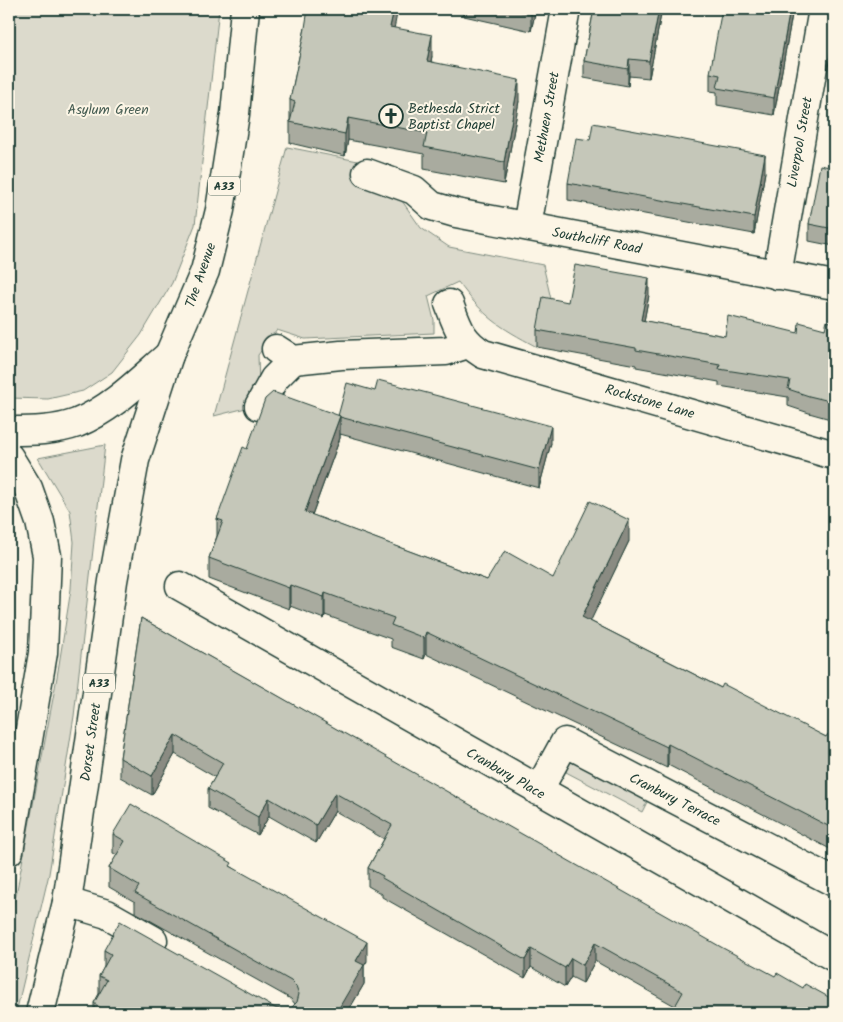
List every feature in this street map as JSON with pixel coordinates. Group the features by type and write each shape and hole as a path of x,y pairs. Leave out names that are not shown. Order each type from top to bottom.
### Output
{"street":[{"name":"The Avenue","path":"9,431 40,431 76,423 112,404 169,355 205,271 220,210 235,114 245,9"},
{"name":"Methuen Street","path":"527,226 566,9"},
{"name":"Liverpool Street","path":"777,275 823,9"},
{"name":"Southcliff Road","path":"367,173 414,190 432,206 834,286"},
{"path":"259,406 274,379 284,355 446,351 468,344 459,330 448,304"},
{"name":"Rockstone Lane","path":"468,344 483,354 522,366 615,390 834,455"},
{"name":"Dorset Street","path":"40,1013 67,902 113,582 133,469 169,355"},
{"path":"9,457 28,488 40,522 47,556 43,654 9,851"},
{"name":"Cranbury Place","path":"180,586 834,958"},
{"name":"Cranbury Terrace","path":"538,791 565,742 834,882"},
{"path":"67,902 107,914 174,952"}],"green space":[{"name":"Asylum Green","path":"9,9 219,9 195,225 172,283 141,335 112,372 83,391 48,399 9,398"},
{"path":"287,147 368,163 400,198 421,228 449,247 543,265 551,299 537,347 493,320 476,304 458,282 428,296 434,320 434,333 305,339 277,330 258,355 259,386 246,408 214,416"},
{"path":"105,445 74,716 49,874 16,1013 9,1013 9,920 16,895 57,677 71,589 74,542 70,511 38,458"},
{"path":"572,761 648,800 642,812 566,772 567,762"}],"building":[{"path":"308,9 394,9 390,27 432,35 427,61 519,80 504,162 424,147 427,133 348,118 345,134 290,122 295,102 290,100"},
{"path":"509,9 532,9 531,14"},
{"path":"594,9 659,9 649,61 629,59 628,69 584,61"},
{"path":"722,9 790,9 774,98 717,88 720,75 710,73"},
{"path":"593,123 765,155 754,217 568,183 576,138 590,140"},
{"path":"820,165 834,168 834,229 809,224"},
{"path":"575,265 649,278 641,320 725,336 728,316 798,333 799,322 825,329 827,321 834,323 834,402 788,389 790,380 719,369 720,365 537,330 543,297 568,302"},
{"path":"378,380 551,426 539,470 338,416 347,383 375,391"},
{"path":"273,392 340,416 305,512 487,580 505,551 553,578 590,501 629,520 582,617 721,688 723,684 826,737 828,734 834,737 834,829 668,744 667,747 426,632 424,638 391,625 394,618 325,593 324,597 290,585 289,588 209,558 223,521 217,519 243,447 247,449 265,399"},
{"path":"141,618 721,947 775,976 777,973 803,988 805,984 834,1000 834,1013 682,1013 674,1008 683,992 595,943 583,965 571,958 565,968 531,949 525,960 382,878 383,876 368,868 392,825 335,793 316,825 269,798 258,817 208,789 223,763 175,735 152,776 120,758"},
{"path":"131,804 232,863 230,866 367,942 356,961 364,965 336,1013 99,1013 102,1009 94,1003 107,980 99,976 111,954 104,950 120,921 275,1008 284,1010 291,1008 297,1002 299,994 296,986 291,981 135,893 139,886 109,868 125,841 113,834"}],"place":[{"name":"Bethesda Strict Baptist Chapel","path":"391,116"}]}
